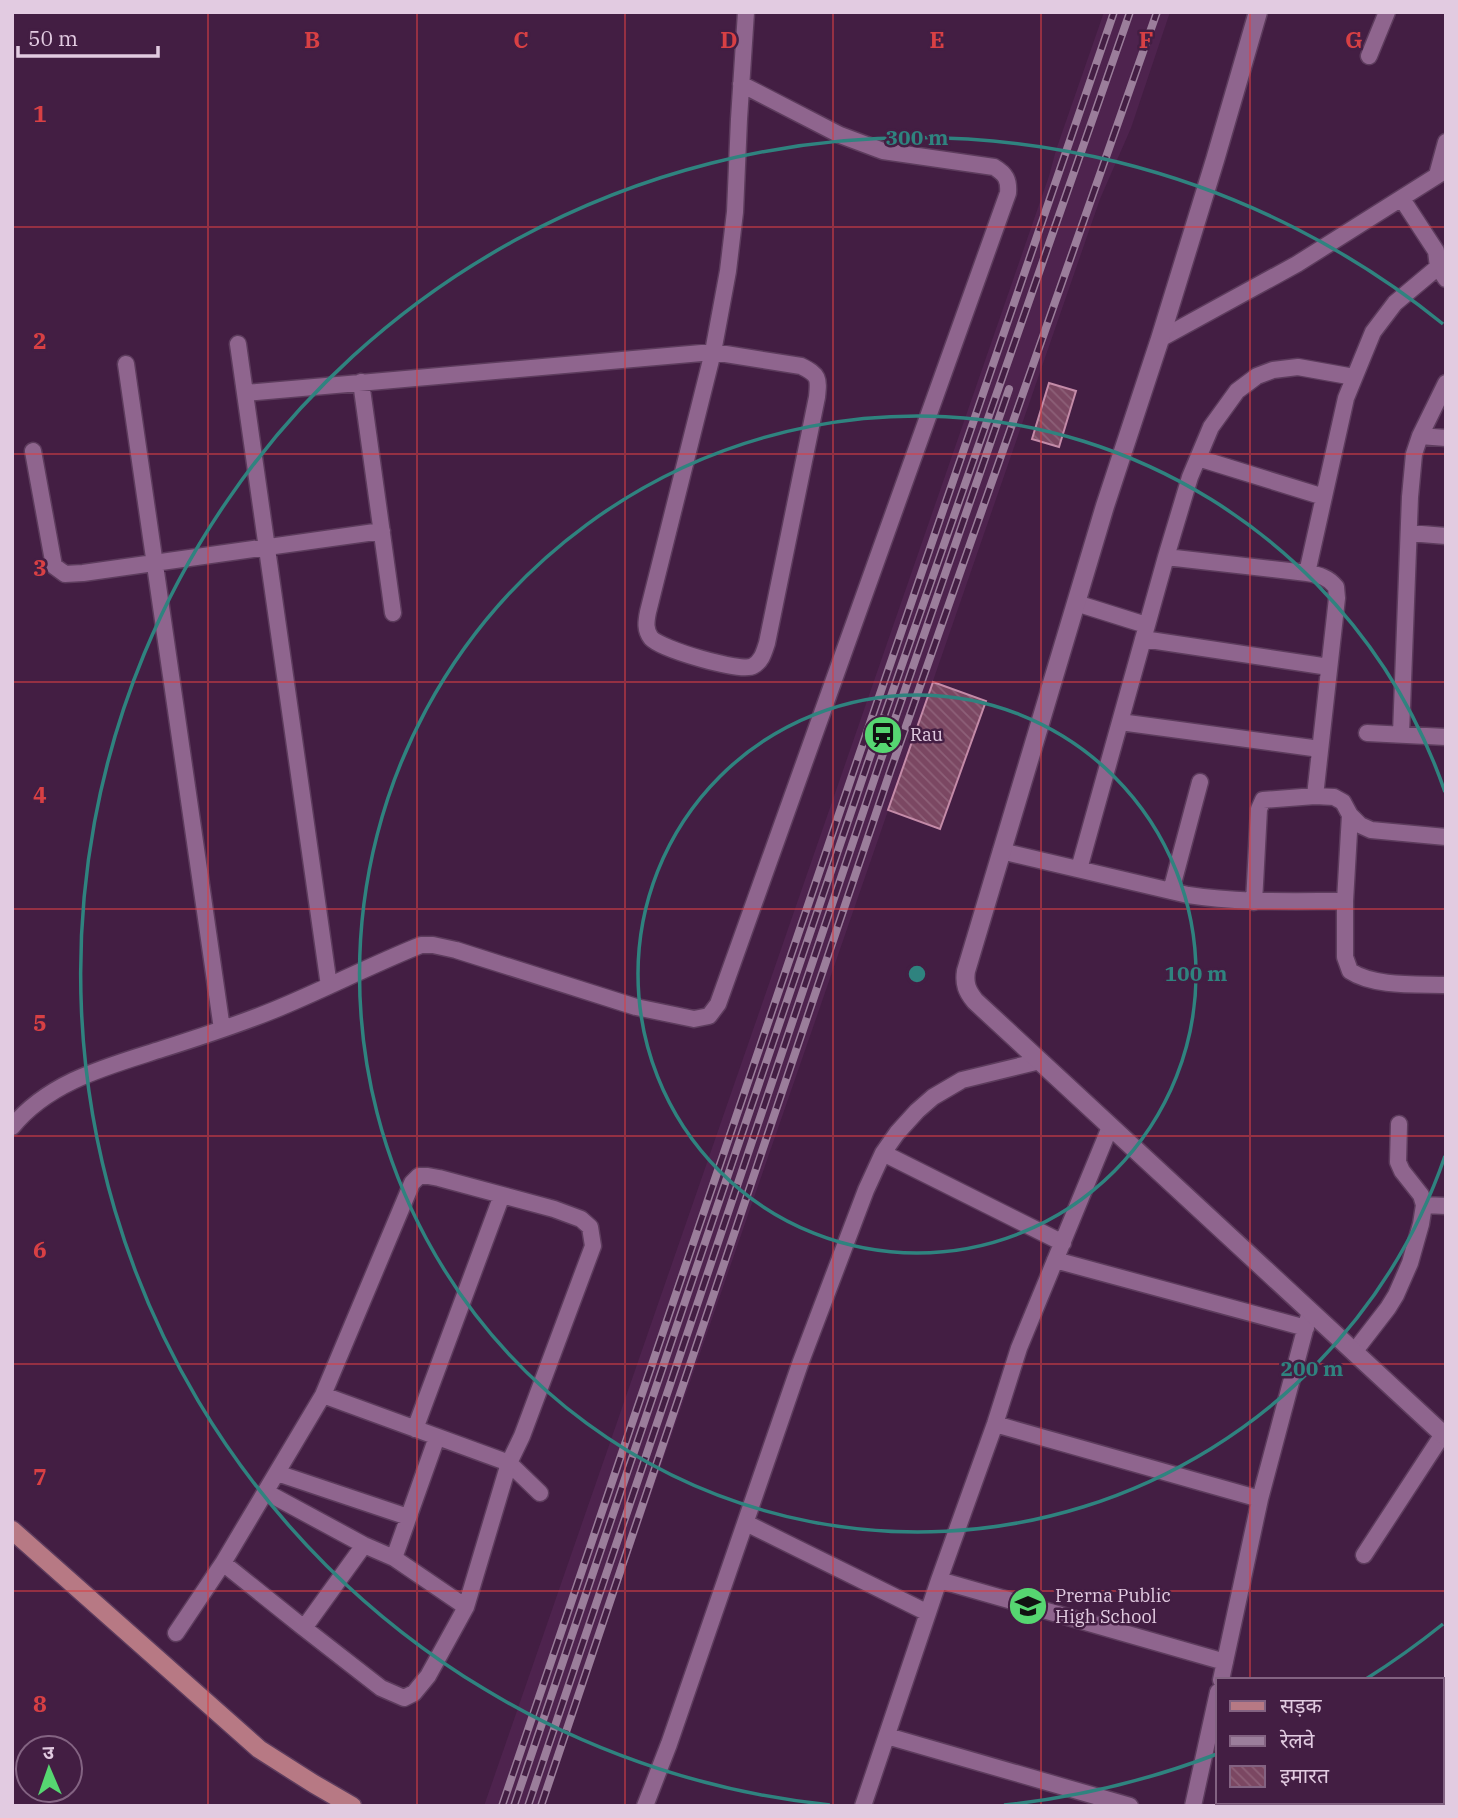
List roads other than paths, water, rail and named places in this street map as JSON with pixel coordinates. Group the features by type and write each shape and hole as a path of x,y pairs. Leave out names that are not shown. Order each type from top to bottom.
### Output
{"main road":[{"path":"12,1530 259,1749 352,1806"}],"street":[{"path":"245,393 713,352 802,366 814,372 818,381 817,397 767,643 762,657 752,667 739,668 662,646 651,638 646,627 713,352 728,271 735,212 746,12"},
{"path":"1258,12 1160,339 1105,506 1001,851 965,981 967,990 975,1001 1110,1127 1308,1320 1354,1352 1445,1436 1364,1555"},
{"path":"1369,56 1387,12"},
{"path":"12,1126 37,1101 101,1068 222,1029 421,945 456,950 636,1007 681,1017 694,1019 709,1016 718,1004 1008,194 1009,183 1003,172 994,167 883,151 840,135 741,83"},
{"path":"1160,339 1297,264 1402,199 1441,172 1446,142"},
{"path":"1307,573 1346,398 1373,332 1395,303 1442,273 1436,251 1402,199"},
{"path":"238,344 329,986"},
{"path":"126,364 222,1029"},
{"path":"1079,869 1166,557 1190,477 1210,427 1237,391 1257,376 1272,370 1298,367 1354,377"},
{"path":"361,382 393,613"},
{"path":"1401,734 1414,454 1446,383"},
{"path":"1420,436 1446,438"},
{"path":"33,451 54,566 65,574 382,531"},
{"path":"1198,458 1324,497"},
{"path":"1409,533 1446,536"},
{"path":"1166,557 1307,573 1330,580 1336,587 1315,796"},
{"path":"1076,603 1144,632 1329,667"},
{"path":"1120,722 1320,749"},
{"path":"1367,733 1446,737"},
{"path":"1171,891 1200,782"},
{"path":"1254,902 1259,809 1263,800 1334,797 1343,802 1360,825 1371,830 1446,837"},
{"path":"1350,815 1345,901 1345,957 1350,971 1360,978 1384,982 1446,985"},
{"path":"1001,851 1212,898 1254,902 1345,901"},
{"path":"645,1806 670,1744 800,1364 866,1190 883,1153 917,1111 933,1097 962,1080 1040,1061"},
{"path":"1354,1352 1396,1296 1410,1264 1421,1224 1424,1205 1422,1195 1398,1162 1399,1124"},
{"path":"863,1806 1019,1348 1110,1127"},
{"path":"883,1153 1063,1244"},
{"path":"176,1633 223,1563 323,1395 412,1183 419,1176 428,1176 554,1209 581,1219 590,1227 593,1246 522,1436 509,1463 466,1607 428,1676 414,1693 404,1698 381,1688 223,1563"},
{"path":"415,1429 502,1195"},
{"path":"1424,1205 1446,1206"},
{"path":"1055,1260 1308,1320"},
{"path":"1221,1678 1260,1499 1308,1320"},
{"path":"323,1395 509,1463 540,1493"},
{"path":"995,1424 1260,1499"},
{"path":"394,1558 436,1437"},
{"path":"277,1473 408,1517"},
{"path":"265,1492 394,1558 466,1607"},
{"path":"746,1523 928,1613"},
{"path":"304,1628 364,1545"},
{"path":"939,1580 1225,1662"},
{"path":"1193,1806 1216,1701"},
{"path":"887,1736 1130,1806"}],"railway":[{"path":"502,1806 1114,12"},
{"path":"514,1806 868,762 1130,12"},
{"path":"541,1806 891,769 1157,12"},
{"path":"528,1806 878,768 1009,389"}],"place":[{"name":"Rau","path":"883,735"},
{"name":"Prerna Public High School","path":"1028,1606"}]}
